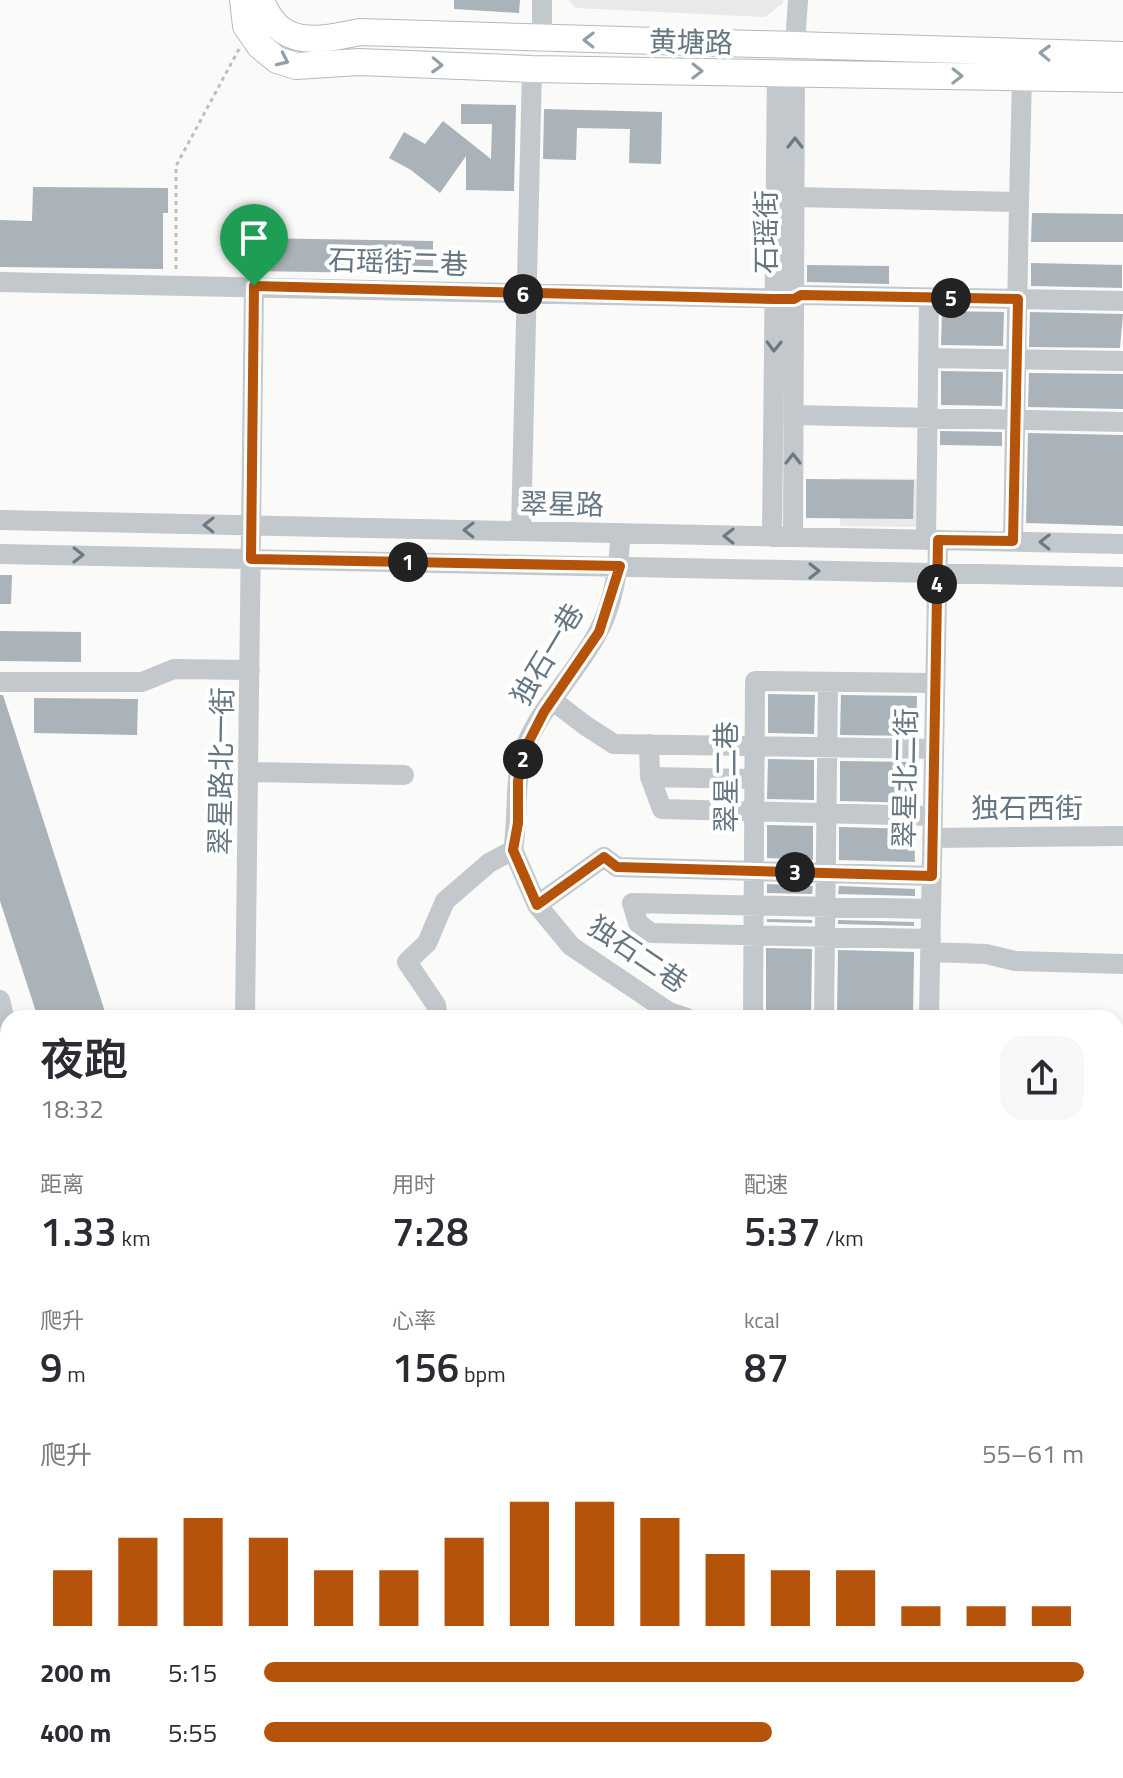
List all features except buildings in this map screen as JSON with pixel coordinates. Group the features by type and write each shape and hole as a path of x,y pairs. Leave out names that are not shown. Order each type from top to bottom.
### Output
{"main road":[{"name":"黄塘路","path":"243,0 246,26 260,46 277,60 296,66 359,62 532,69 1123,79"},
{"name":"黄塘路","path":"264,9 278,29 319,41 360,32 1123,55"}],"street":[{"path":"542,0 542,39"},
{"path":"795,45 798,0"},
{"path":"521,531 532,69"},
{"name":"石瑶街","path":"786,72 794,197 784,299 793,415 793,537"},
{"name":"石瑶街","path":"772,537 784,299 786,72"},
{"path":"1013,541 1022,77"},
{"path":"794,197 1019,202"},
{"name":"石瑶街二巷","path":"0,282 784,299 801,295 1123,301"},
{"name":"翠星路北一街","path":"242,1010 249,772 254,286"},
{"name":"翠星北二街","path":"929,298 927,418 932,540 937,573 929,1010"},
{"path":"928,358 1123,361"},
{"path":"793,415 1123,422"},
{"name":"翠星路","path":"0,520 1123,544"},
{"name":"独石一巷","path":"513,850 518,823 518,781 525,749 552,700 599,632 620,566 620,533"},
{"path":"0,554 1123,577"},
{"path":"0,682 142,682 174,669 250,670"},
{"name":"翠星二巷","path":"753,1010 755,681 828,682"},
{"path":"824,1010 828,682 935,683"},
{"path":"552,700 614,744 934,749"},
{"path":"649,744 650,777 662,809 933,816"},
{"path":"249,772 404,775"},
{"path":"650,777 754,779"},
{"name":"独石西街","path":"932,838 1123,836"},
{"path":"437,1010 407,962 427,943 445,901 489,863 513,850"},
{"name":"独石二巷","path":"513,850 537,905 571,946 666,1010"},
{"path":"537,905 604,857 617,867 932,876"},
{"path":"931,909 632,903 638,923 651,933 825,937 931,946 1015,961 1123,964"},
{"path":"0,1414 0,1429"}],"path":[{"path":"176,285 176,166 239,48"}],"shaded area":[{"path":"568,0 783,0 783,3 765,17 576,8"},
{"path":"840,478 923,479 922,527 840,526"}],"route":[{"path":"254,286 774,299 794,299 801,295 1018,299 1013,541 938,540 932,876 617,867 604,857 537,905 513,850 518,823 518,781 525,749 544,712 599,632 620,566 251,559 254,286"}]}
